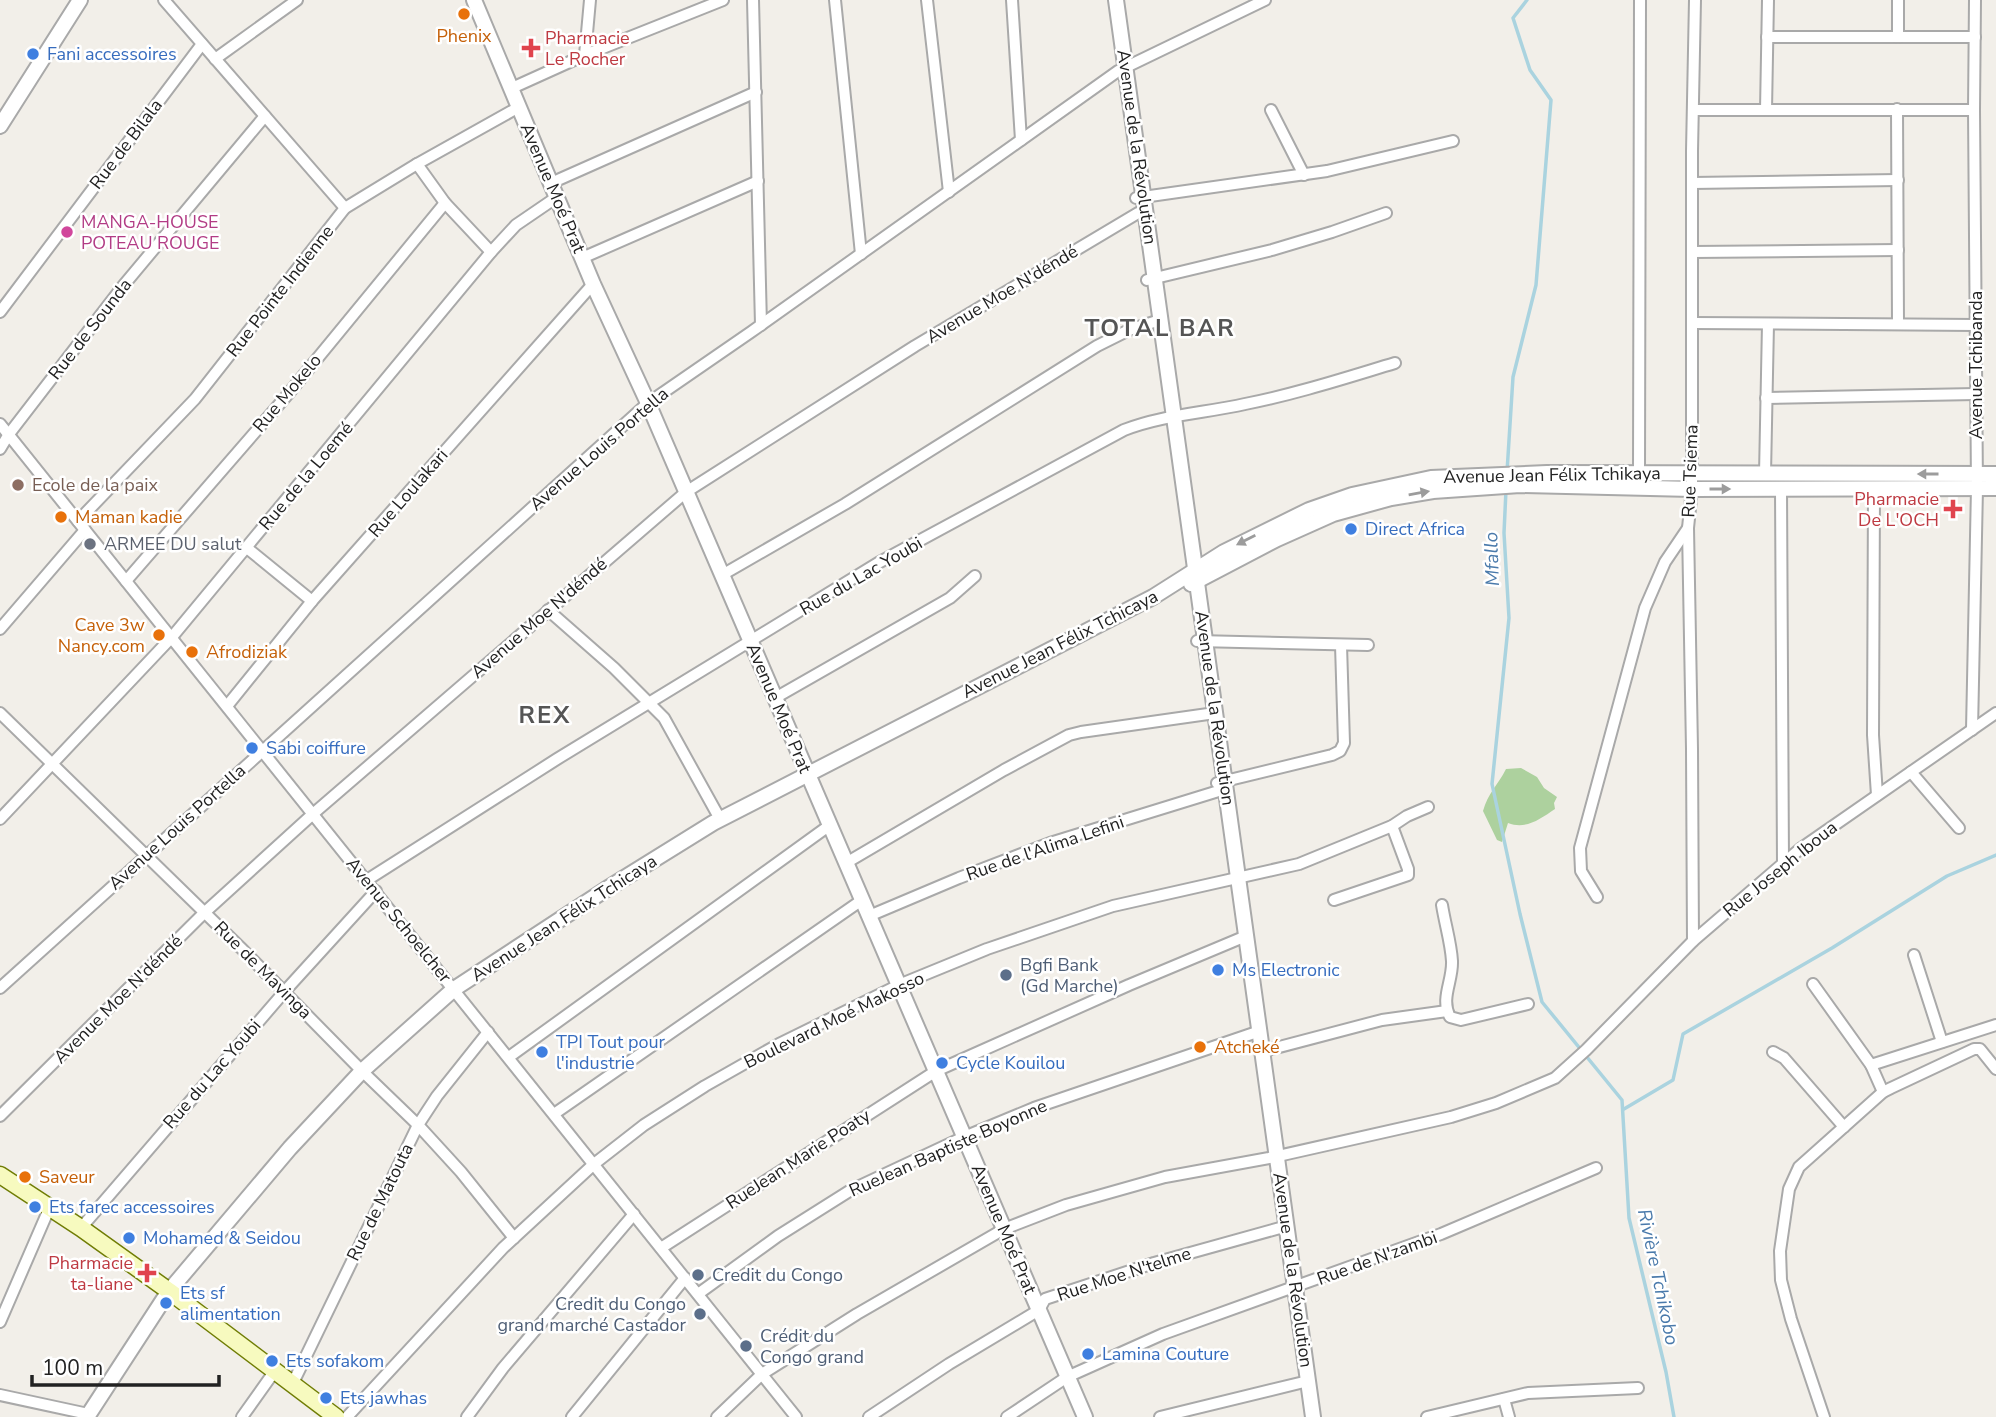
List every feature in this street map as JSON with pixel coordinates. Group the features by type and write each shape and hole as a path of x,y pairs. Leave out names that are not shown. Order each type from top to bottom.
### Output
{"main road":[{"path":"0,1175 81,1228 169,1291 336,1417"}],"street":[{"path":"1,121 80,0"},
{"name":"Avenue Moé Prat","path":"474,0 593,284 648,402 1085,1417"},
{"path":"585,55 590,0"},
{"path":"512,88 585,55 723,0"},
{"path":"753,0 761,325"},
{"path":"835,0 861,254"},
{"path":"927,0 949,192"},
{"path":"1012,0 1021,140"},
{"name":"Avenue de la Révolution","path":"1108,0 1122,69"},
{"name":"Avenue de la Révolution","path":"1116,0 1122,69 1156,320 1191,540 1189,579 1202,611 1202,642"},
{"name":"Avenue Louis Portella","path":"0,988 648,402 1122,69 1265,0"},
{"path":"1639,472 1640,0"},
{"name":"Rue Tsiema","path":"1693,941 1688,527 1692,489 1695,0"},
{"path":"1766,110 1768,0"},
{"path":"1898,0 1898,37"},
{"name":"Avenue Tchibanda","path":"1972,730 1977,481 1975,0"},
{"path":"215,59 291,2"},
{"path":"171,3 202,44 345,208"},
{"path":"1767,37 1975,37"},
{"name":"Rue de Bilala","path":"0,312 202,44"},
{"name":"Rue de la Loemé","path":"0,819 172,637 516,225 554,190 756,92"},
{"name":"Rue Pointe Indienne","path":"0,629 82,525 195,399 345,208 519,107"},
{"path":"1897,109 1898,324"},
{"path":"1271,110 1304,175"},
{"path":"1693,110 1974,110"},
{"name":"Rue de Sounda","path":"0,449 123,286 265,116"},
{"name":"Avenue Moe N'déndé","path":"0,1116 204,913 313,813 686,492 1141,205 1304,175 1453,141"},
{"path":"417,164 445,203 491,252"},
{"path":"1692,183 1898,180"},
{"path":"583,258 758,181"},
{"name":"Rue Mokelo","path":"126,581 289,393 445,203"},
{"path":"1151,279 1308,239 1386,213"},
{"path":"1693,252 1898,250"},
{"name":"Rue Loulakari","path":"227,706 312,601 593,284"},
{"path":"722,575 845,504 1056,370 1111,338 1156,320"},
{"path":"1693,323 1976,325"},
{"path":"1765,474 1768,324"},
{"name":"Rue du Lac Youbi","path":"367,880 648,703 878,563 962,520 1124,430 1144,422 1268,400 1395,363"},
{"path":"1766,398 1976,394"},
{"name":"Avenue de la Révolution","path":"1170,417 1189,579 1202,642 1304,1382 1313,1417"},
{"name":"Avenue Schoelcher","path":"0,424 796,1417"},
{"name":"Avenue Jean Félix Tchikaya","path":"1189,579 1224,552 1320,506 1352,495 1418,480 1488,474 1639,472 1977,481 1996,488"},
{"name":"Avenue Jean Félix Tchikaya","path":"1189,579 1220,569 1277,538 1333,514 1433,491 1520,485 1874,489 1977,481 1996,474"},
{"path":"1781,489 1783,863"},
{"path":"1874,489 1873,723 1877,795"},
{"path":"1597,897 1581,871 1580,848 1645,608 1665,562 1688,527"},
{"path":"1191,540 1204,549 1224,552"},
{"path":"247,548 312,601"},
{"path":"1202,611 1220,569"},
{"path":"775,698 950,598 975,576"},
{"name":"Avenue Jean Félix Tchicaya","path":"88,1415 169,1291 290,1148 362,1071 454,989 605,890 720,820 1189,579"},
{"path":"548,610 614,668 664,718 720,820"},
{"path":"1202,642 1368,645"},
{"name":"Rue de l'Alima Lefini","path":"869,916 1050,843 1221,786 1340,751 1344,743 1341,645"},
{"name":"Rue de Mavinga","path":"0,713 418,1125 461,1172 514,1238"},
{"path":"846,863 1004,770 1069,736 1211,713"},
{"name":"Rue Joseph Iboua","path":"717,1417 762,1374 857,1314 1004,1229 1066,1205 1165,1177 1273,1157 1478,1110 1555,1077 1586,1050 1693,941 1783,863 1996,713"},
{"path":"1911,772 1959,828"},
{"name":"Boulevard Moé Makosso","path":"347,1417 514,1238 594,1164 644,1125 779,1044 899,985 987,948 1113,906 1298,864 1391,826 1428,807"},
{"path":"509,1057 830,825"},
{"path":"1334,900 1408,875 1391,826"},
{"name":"Rue du Lac Youbi","path":"81,1228 285,991 376,891"},
{"path":"554,1114 862,900"},
{"path":"1442,905 1452,962 1447,984 1447,1011 1450,1017 1461,1020 1528,1004"},
{"name":"RueJean Marie Poaty","path":"661,1248 936,1071 1242,937"},
{"path":"1914,955 1942,1042"},
{"path":"1813,984 1871,1065 1883,1092"},
{"path":"1264,1051 1382,1020 1447,1011"},
{"path":"1871,1065 1996,1025"},
{"name":"Rue de Matouta","path":"292,1385 418,1125 437,1096 488,1032"},
{"name":"Avenue de la Révolution","path":"1256,1032 1264,1051 1273,1157"},
{"name":"RueJean Baptiste Boyonne","path":"698,1294 778,1236 850,1189 1034,1108 1256,1032"},
{"path":"1825,1417 1781,1280 1780,1251 1789,1189 1799,1167 1883,1092 1974,1049 1984,1052 1996,1069"},
{"path":"1773,1052 1784,1058 1844,1127"},
{"name":"Rue de N'zambi","path":"1007,1417 1067,1377 1163,1334 1441,1234 1596,1168"},
{"path":"0,1322 49,1209"},
{"path":"467,1417 503,1368 634,1214"},
{"name":"Rue Moe N'telme","path":"869,1417 949,1364 1039,1311 1045,1299 1154,1263 1283,1227"},
{"path":"572,1417 685,1278"},
{"path":"242,1417 274,1372"},
{"path":"1160,1417 1304,1382"},
{"name":"Avenue de la Révolution","path":"1304,1382 1304,1417"},
{"path":"1427,1417 1528,1393 1638,1388"},
{"path":"0,1395 88,1415"},
{"path":"1504,1399 1509,1417"}],"green space":[{"path":"1521,768 1537,777 1544,788 1557,797 1555,809 1527,824 1508,823 1502,842 1497,840 1483,811 1506,769"}],"waterway":[{"name":"Mfallo","path":"1507,472 1513,377 1536,285 1551,100 1530,70 1513,18 1527,0"},
{"name":"Mfallo","path":"1506,490 1504,533 1509,618 1492,784 1542,1002 1622,1100 1629,1218 1666,1372 1674,1417"},
{"path":"1624,1109 1673,1080 1683,1034 1832,948 1947,876 1996,855"}],"place":[{"name":"Phenix","path":"464,14"},
{"name":"Pharmacie Le Rocher","path":"531,48"},
{"name":"Fani accessoires","path":"33,54"},
{"name":"MANGA-HOUSE POTEAU ROUGE","path":"67,232"},
{"name":"Ecole de la paix","path":"18,485"},
{"name":"Pharmacie De L'OCH","path":"1953,509"},
{"name":"Maman kadie","path":"61,517"},
{"name":"Direct Africa","path":"1351,529"},
{"name":"ARMEE DU salut","path":"90,544"},
{"name":"Cave 3w Nancy.com","path":"159,635"},
{"name":"Afrodiziak","path":"192,652"},
{"name":"Sabi coiffure","path":"252,748"},
{"name":"Ms Electronic","path":"1218,970"},
{"name":"Bgfi Bank (Gd Marche)","path":"1006,975"},
{"name":"Atcheké","path":"1200,1047"},
{"name":"TPI Tout pour l'industrie","path":"542,1052"},
{"name":"Cycle Kouilou","path":"942,1063"},
{"name":"Saveur","path":"25,1177"},
{"name":"Ets farec accessoires","path":"35,1207"},
{"name":"Mohamed & Seidou","path":"129,1238"},
{"name":"Pharmacie ta-liane","path":"147,1273"},
{"name":"Credit du Congo","path":"698,1275"},
{"name":"Ets sf alimentation","path":"166,1303"},
{"name":"Credit du Congo grand marché Castador","path":"700,1314"},
{"name":"Crédit du Congo grand","path":"746,1346"},
{"name":"Lamina Couture","path":"1088,1354"},
{"name":"Ets sofakom","path":"272,1361"},
{"name":"Ets jawhas","path":"326,1398"}],"district":[{"name":"TOTAL BAR","path":"1160,328"},
{"name":"REX","path":"545,715"}],"water label":[{"name":"Rivière Tchikobo","path":"1658,1277"}]}
